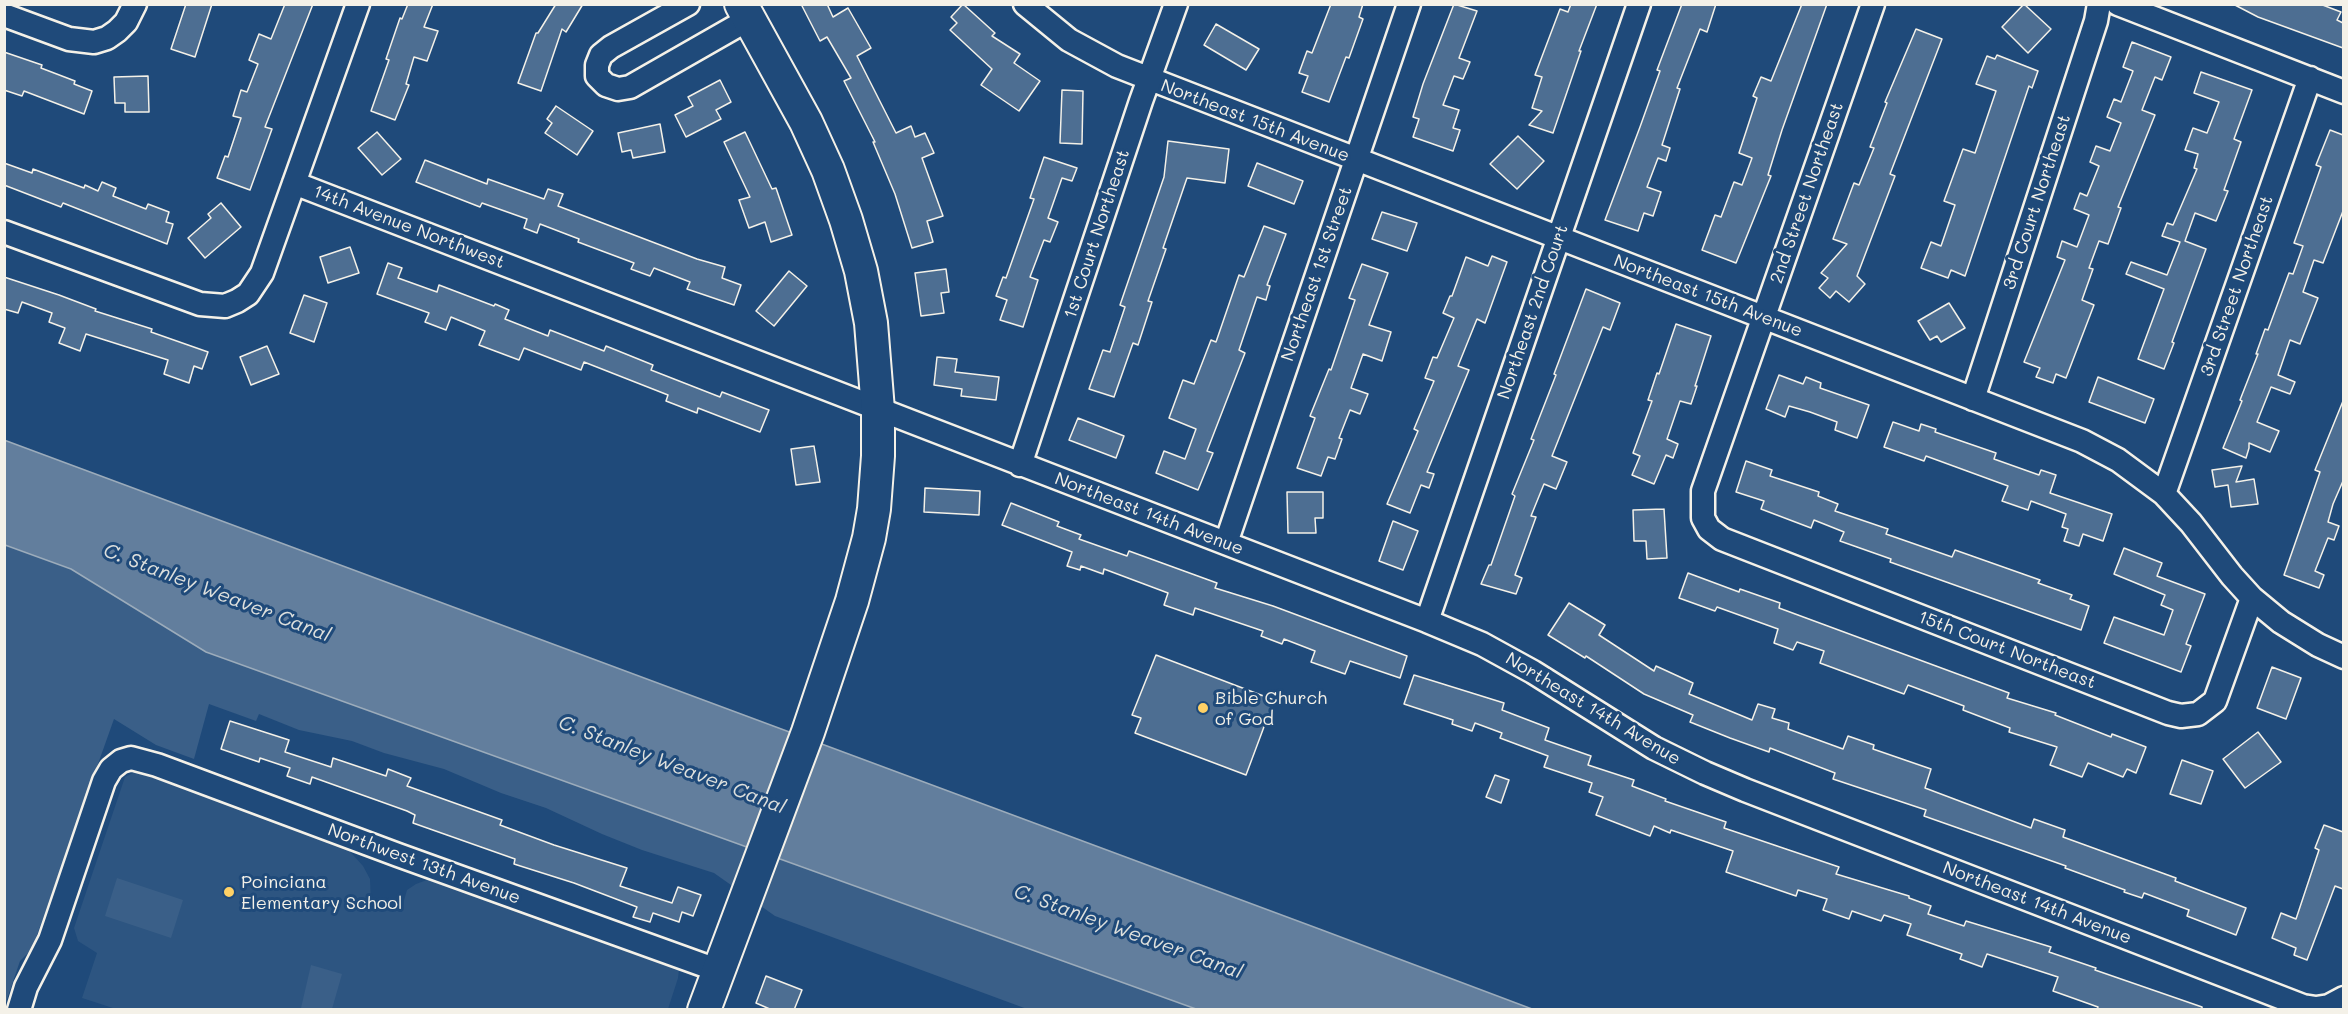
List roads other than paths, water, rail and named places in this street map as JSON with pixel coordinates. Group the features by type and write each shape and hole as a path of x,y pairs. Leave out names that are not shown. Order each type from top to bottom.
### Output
{"street":[{"path":"4,15 69,39 94,42 107,38 117,31 126,22 135,4"},
{"path":"294,183 358,4"},
{"path":"688,4 610,47 601,55 597,65 597,76 606,85 618,89 630,87 745,12 806,123 828,170 846,220 861,271 871,324 879,410 874,508 869,538 852,601 808,732 717,970 704,1010"},
{"name":"Northeast 15th Avenue","path":"1025,4 1054,29 1093,55 1150,80 2082,441 2118,460 2163,494 2191,523 2252,598 2281,622 2318,645 2343,653"},
{"name":"1st Court Northeast","path":"1020,465 1176,4"},
{"name":"Northeast 1st Street","path":"1226,543 1409,4"},
{"name":"Northeast 2nd Court","path":"1427,621 1639,4"},
{"name":"2nd Street Northeast","path":"1703,518 1703,491 1873,4"},
{"name":"3rd Court Northeast","path":"1972,399 2096,21 2099,4"},
{"path":"2118,4 2343,92"},
{"name":"3rd Street Northeast","path":"2163,494 2310,78"},
{"name":"14th Avenue Northwest","path":"4,232 200,304 225,306 248,294 256,285 294,183 879,410"},
{"name":"Northeast 14th Avenue","path":"879,410 1482,644 1533,672 1629,734 1705,774 2303,1006 2316,1008 2329,1006 2343,999"},
{"name":"15th Court Northeast","path":"1703,518 1709,529 1722,539 2168,713 2181,716 2198,714 2215,700 2252,598"},
{"name":"Northwest 13th Avenue","path":"19,1010 26,987 50,940 104,781 111,769 121,761 131,758 156,765 717,970"}],"water":[{"name":"C. Stanley Weaver Canal","path":"4,440 1532,1009 1196,1009 206,652 71,569 5,545"}],"place":[{"name":"Bible Church of God","path":"1203,708"},
{"name":"Poinciana Elementary School","path":"229,892"}]}
